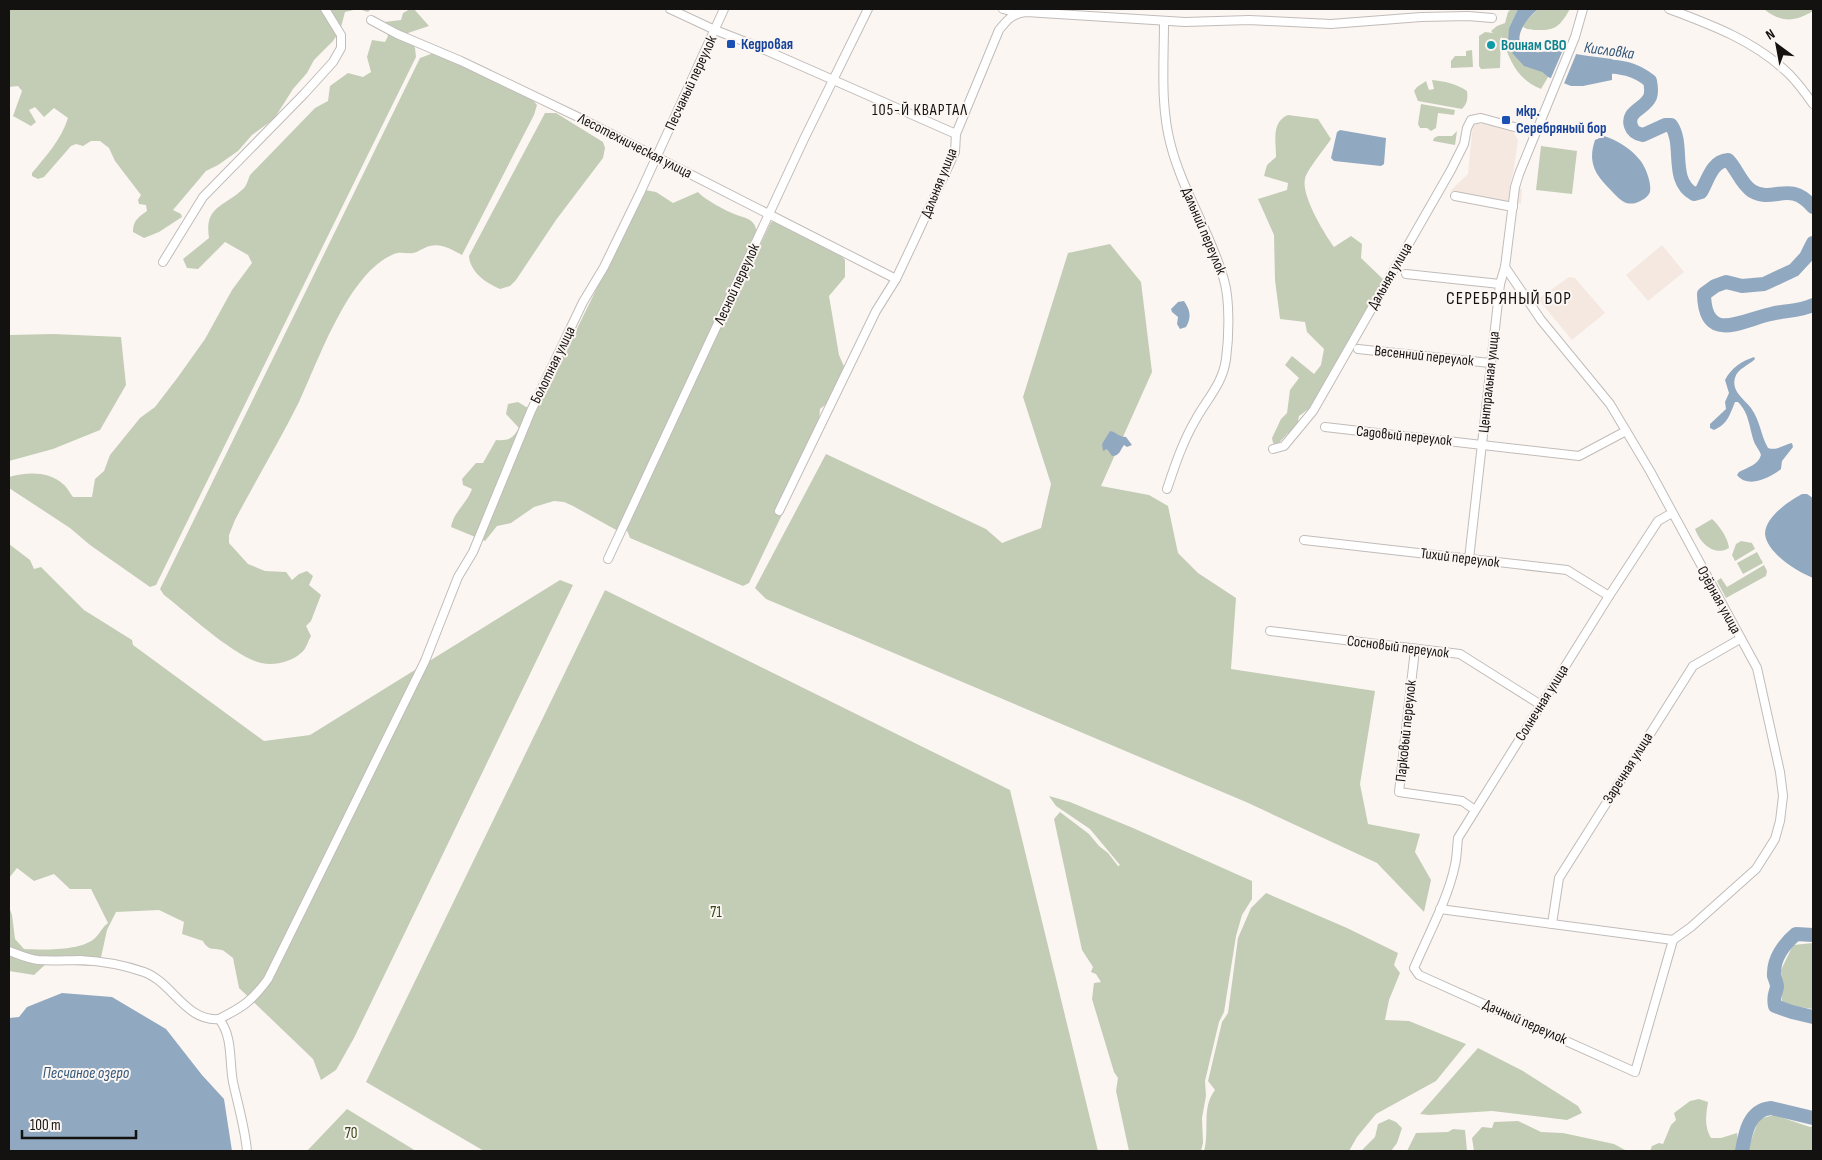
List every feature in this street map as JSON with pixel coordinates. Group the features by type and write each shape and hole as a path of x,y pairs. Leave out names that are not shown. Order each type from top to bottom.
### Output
{"street":[{"path":"163,262 203,197 333,62 341,48 341,35 325,9"},
{"path":"670,9 956,134"},
{"name":"Песчаный переулок","path":"656,157 724,9"},
{"name":"Лесной переулок","path":"608,560 769,215 868,9"},
{"path":"1004,9 1018,13 1137,18 1164,21 1248,20 1331,24 1420,17 1468,16 1492,18"},
{"name":"Центральная улица","path":"1469,559 1483,444 1490,363 1515,187 1576,37 1583,9"},
{"path":"1669,9 1734,35 1768,56 1790,75 1813,104"},
{"name":"Дальняя улица","path":"779,511 876,311 896,279 955,152 956,134 999,30 1011,16 1018,13"},
{"name":"Лесотехническая улица","path":"371,20 397,34 454,58 580,118 896,279"},
{"name":"Дальний переулок","path":"1164,21 1165,120 1180,175 1217,259 1225,280 1229,302 1226,360 1217,389 1196,418 1182,448 1167,489"},
{"name":"Дальняя улица","path":"1273,449 1284,446 1313,411 1451,170 1464,144 1468,123 1477,118 1538,131"},
{"name":"Болотная улица","path":"219,1019 241,1009 257,995 268,979 425,661 458,577 473,552 535,403 583,302 608,258 656,157"},
{"path":"1455,196 1513,207"},
{"name":"Озёрная улица","path":"1505,267 1541,320 1610,404 1650,471 1757,668 1780,772 1783,796 1780,821 1775,839 1756,869 1691,927 1673,940"},
{"path":"1406,274 1500,284"},
{"name":"Весенний переулок","path":"1358,349 1490,363"},
{"name":"Садовый переулок","path":"1325,427 1579,456 1626,430"},
{"name":"Солнечная улица","path":"1416,972 1414,968 1440,909 1455,866 1458,838 1658,521 1672,513"},
{"name":"Тихий переулок","path":"1304,540 1566,570 1609,596"},
{"name":"Сосновый переулок","path":"1270,631 1460,654 1541,704"},
{"name":"Заречная улица","path":"1552,924 1559,878 1692,666 1740,639"},
{"name":"Парковый переулок","path":"1415,649 1399,792 1462,801 1476,810"},
{"path":"1440,909 1673,940"},
{"name":"Дачный переулок","path":"1416,972 1635,1072 1673,940"},
{"path":"9,951 36,960 80,960 109,963 145,972 160,981 182,1003 201,1016 212,1020 219,1019 225,1026 228,1038 233,1080 247,1151"}],"shaded area":[{"path":"1473,123 1494,125 1512,131 1518,140 1510,187 1522,189 1521,204 1450,191 1468,174"},
{"path":"1662,245 1684,272 1648,301 1626,275"},
{"path":"1569,277 1575,278 1605,313 1572,340 1538,299"}],"green space":[{"path":"9,9 358,9 345,12 340,31 314,60 307,73 293,89 274,119 252,135 238,151 206,171 173,210 181,214 182,217 159,232 144,238 133,232 137,220 147,211 146,205 139,204 138,200 141,195 115,161 109,148 100,141 91,141 83,146 76,144 71,146 44,177 38,179 32,176 32,173 57,141 68,118 54,108 44,117 35,107 29,110 36,122 31,126 13,116 22,91 18,86 9,87"},
{"path":"358,9 371,9 368,12"},
{"path":"414,9 429,26 408,33 415,48 416,57 156,585 150,587 90,545 70,528 9,488 9,477 23,474 44,475 63,484 73,497 92,497 95,479 104,471 110,455 140,418 155,407 178,377 205,339 232,290 252,263 248,255 225,242 198,269 187,268 183,259 209,238 208,227 210,219 217,208 244,188 250,175 315,108 328,101 330,86 348,73 363,77 371,72 367,57 372,40 385,42 388,36 384,22 401,20 403,13"},
{"path":"1511,9 1518,9 1509,28 1542,72 1548,77 1541,89 1525,80 1515,68 1501,36 1500,68 1481,69 1479,66 1479,36 1485,32 1493,33 1491,31 1505,23 1508,12"},
{"path":"1539,9 1570,9 1558,26 1554,28 1534,30 1523,27 1525,21"},
{"path":"1764,9 1813,9 1813,11 1794,19 1782,19"},
{"path":"1472,50 1473,67 1451,68 1451,61 1455,56 1466,56 1466,51"},
{"path":"436,52 466,66 474,62 491,70 494,80 531,98 537,105 534,115 462,255 439,245 413,253 396,253 378,264 363,279 349,298 337,319 284,432 235,520 229,535 229,543 248,564 265,571 286,572 292,580 299,574 307,571 313,576 309,585 321,595 311,621 306,626 311,636 303,652 292,659 282,662 272,664 261,663 250,659 211,634 164,595 160,589 420,58"},
{"path":"1432,80 1450,83 1467,91 1467,101 1462,109 1418,101 1414,91 1426,81 1429,90 1434,89"},
{"path":"1421,104 1455,110 1454,115 1438,113 1436,128 1431,131 1427,128 1420,128 1418,124"},
{"path":"545,113 556,113 603,142 605,148 603,158 556,220 516,280 510,286 500,289 489,284 476,272 472,267 469,256"},
{"path":"1288,115 1318,119 1331,139 1312,165 1305,179 1306,194 1314,214 1325,233 1334,247 1351,236 1362,244 1361,258 1385,281 1310,408 1299,416 1298,421 1301,424 1291,434 1288,433 1277,445 1273,443 1272,438 1281,419 1287,413 1290,390 1299,378 1285,365 1292,356 1314,374 1321,365 1324,349 1307,332 1305,322 1280,319 1275,280 1274,235 1258,199 1287,190 1288,183 1264,176 1267,165 1276,157 1275,139 1277,127 1279,122"},
{"path":"1457,131 1455,145 1433,141 1438,136 1452,136"},
{"path":"1541,146 1577,151 1572,194 1536,190"},
{"path":"645,190 656,192 673,203 698,192 719,207 749,219 756,229 757,235 618,531 573,506 564,502 554,501 534,507 511,523 497,526 485,541 451,527 472,489 463,485 462,479 476,463 483,463 496,440 510,438 519,428 506,414 508,404 518,402 528,408 543,398"},
{"path":"783,219 838,252 845,260 845,277 829,296 839,355 846,371 836,396 820,409 819,422 821,434 749,583 743,586 630,538 626,528 771,222"},
{"path":"1110,244 1141,282 1152,372 1101,486 1149,495 1168,506 1178,553 1198,573 1236,598 1231,669 1375,691 1360,784 1368,824 1420,834 1415,852 1431,880 1424,912 1377,863 1246,802 766,599 755,588 826,454 986,529 1002,543 1041,528 1051,484 1023,397 1068,253"},
{"path":"54,334 121,337 126,385 100,430 53,449 9,461 9,335"},
{"path":"1712,519 1723,532 1729,548 1718,551 1713,550 1704,544 1697,534 1695,529"},
{"path":"1741,541 1752,543 1755,549 1735,561 1732,555 1736,544"},
{"path":"9,544 30,560 34,569 41,567 84,610 132,640 133,645 264,741 310,735 560,580 573,585 354,1038 336,1070 321,1080 313,1059 239,988 233,958 225,951 209,948 203,941 182,934 184,922 159,910 116,912 107,930 100,962 89,966 47,963 34,975 9,971 9,907 15,939 24,949 61,949 81,945 95,938 108,923 91,889 70,889 54,874 34,881 17,868 9,878"},
{"path":"1757,552 1763,563 1743,574 1737,563"},
{"path":"1764,565 1767,571 1766,576 1726,598 1717,581 1721,578 1727,587"},
{"name":"71","path":"605,590 1010,790 1098,1151 484,1151 366,1082"},
{"path":"1049,796 1070,802 1133,828 1252,881 1252,899 1242,915 1236,936 1224,1012 1219,1022 1205,1081 1206,1096 1202,1118 1203,1143 1201,1151 1129,1151 1116,1091 1118,1078 1114,1072 1092,999 1094,983 1101,982 1096,974 1091,972 1093,967 1082,950 1054,819 1060,812 1089,834 1118,866 1120,865 1090,829 1056,806"},
{"path":"1266,893 1347,928 1398,953 1394,965 1400,973 1389,1000 1385,1020 1409,1021 1466,1044 1436,1081 1376,1114 1357,1137 1349,1151 1204,1151 1208,1104 1215,1090 1208,1081 1222,1022 1228,1013 1238,938 1251,908"},
{"path":"1813,943 1813,1009 1782,1002 1781,970 1793,945"},
{"path":"1478,1048 1523,1071 1578,1106 1582,1113 1567,1120 1492,1111 1420,1114"},
{"path":"1699,1099 1708,1102 1706,1125 1711,1138 1721,1138 1737,1133 1738,1151 1650,1151 1652,1146 1659,1143 1663,1144 1671,1125 1676,1120 1674,1113 1690,1101"},
{"name":"70","path":"347,1109 416,1151 307,1151"},
{"path":"1774,1115 1810,1127 1813,1126 1813,1151 1747,1151 1759,1119"},
{"path":"1389,1119 1396,1122 1402,1128 1397,1143 1391,1151 1361,1151 1375,1137 1378,1124"},
{"path":"1518,1121 1541,1132 1563,1133 1614,1144 1627,1151 1474,1151 1472,1138 1482,1127 1492,1128 1494,1122"},
{"path":"1453,1129 1465,1130 1467,1151 1407,1151 1416,1133 1448,1132"}],"water":[{"path":"1518,9 1539,9 1529,18 1521,30 1520,42 1523,47 1533,52 1558,51 1612,59 1612,80 1583,86 1571,86 1548,77 1542,72 1524,66 1513,54 1508,43 1509,28"},
{"path":"1340,130 1386,138 1384,164 1381,166 1334,161 1331,158 1337,132"},
{"path":"1604,136 1632,151 1644,165 1650,184 1650,192 1647,197 1636,203 1627,203 1604,183 1594,168 1592,152 1595,140"},
{"path":"1184,301 1190,317 1186,327 1180,329 1177,324 1178,317 1171,309 1178,302"},
{"path":"1754,357 1755,359 1736,375 1734,383 1736,391 1754,413 1768,448 1777,448 1792,443 1793,447 1782,461 1781,469 1765,479 1753,482 1742,479 1737,475 1755,463 1761,455 1755,444 1742,407 1738,402 1735,402 1728,418 1719,428 1714,430 1710,428 1710,424 1726,409 1725,402 1729,393 1725,380 1727,376 1737,366"},
{"path":"1110,431 1126,437 1132,445 1127,447 1124,445 1115,456 1112,456 1107,449 1103,451 1102,444"},
{"path":"1802,494 1807,494 1813,498 1813,578 1791,566 1777,555 1767,541 1765,534 1766,528 1773,516 1785,505"},
{"name":"Песчаное озеро","path":"62,993 112,997 166,1029 202,1075 224,1099 232,1151 9,1151 9,1018 19,1017 27,1007"}],"pier":[{"path":"1563,50 1577,52 1563,86 1550,80"}],"waterway":[{"name":"Кисловка","path":"1594,65 1630,70 1637,72 1650,81 1650,97 1648,101 1633,113 1630,121 1631,126 1635,132 1643,135 1665,125 1671,125 1677,142 1679,171 1686,188 1694,194 1701,192 1714,167 1728,160 1752,191 1767,195 1789,193 1804,199 1813,207"},
{"name":"Кисловка","path":"1813,243 1806,257 1794,270 1764,284 1742,286 1726,282 1715,286 1704,294 1706,310 1711,319 1718,324 1727,325 1813,305"},
{"name":"Кисловка","path":"1813,935 1796,934 1787,942 1777,958 1774,970 1777,987 1774,998 1775,1006 1813,1017"},
{"name":"Кисловка","path":"1742,1151 1749,1124 1758,1113 1764,1110 1771,1108 1813,1118"}],"place":[{"name":"Кедровая","path":"731,44"},
{"name":"Воинам СВО","path":"1491,45"},
{"name":"мкр. Серебряный бор","path":"1506,120"}],"district":[{"name":"105-Й КВАРТАЛ","path":"920,110"},
{"name":"СЕРЕБРЯНЫЙ БОР","path":"1509,298"}]}
